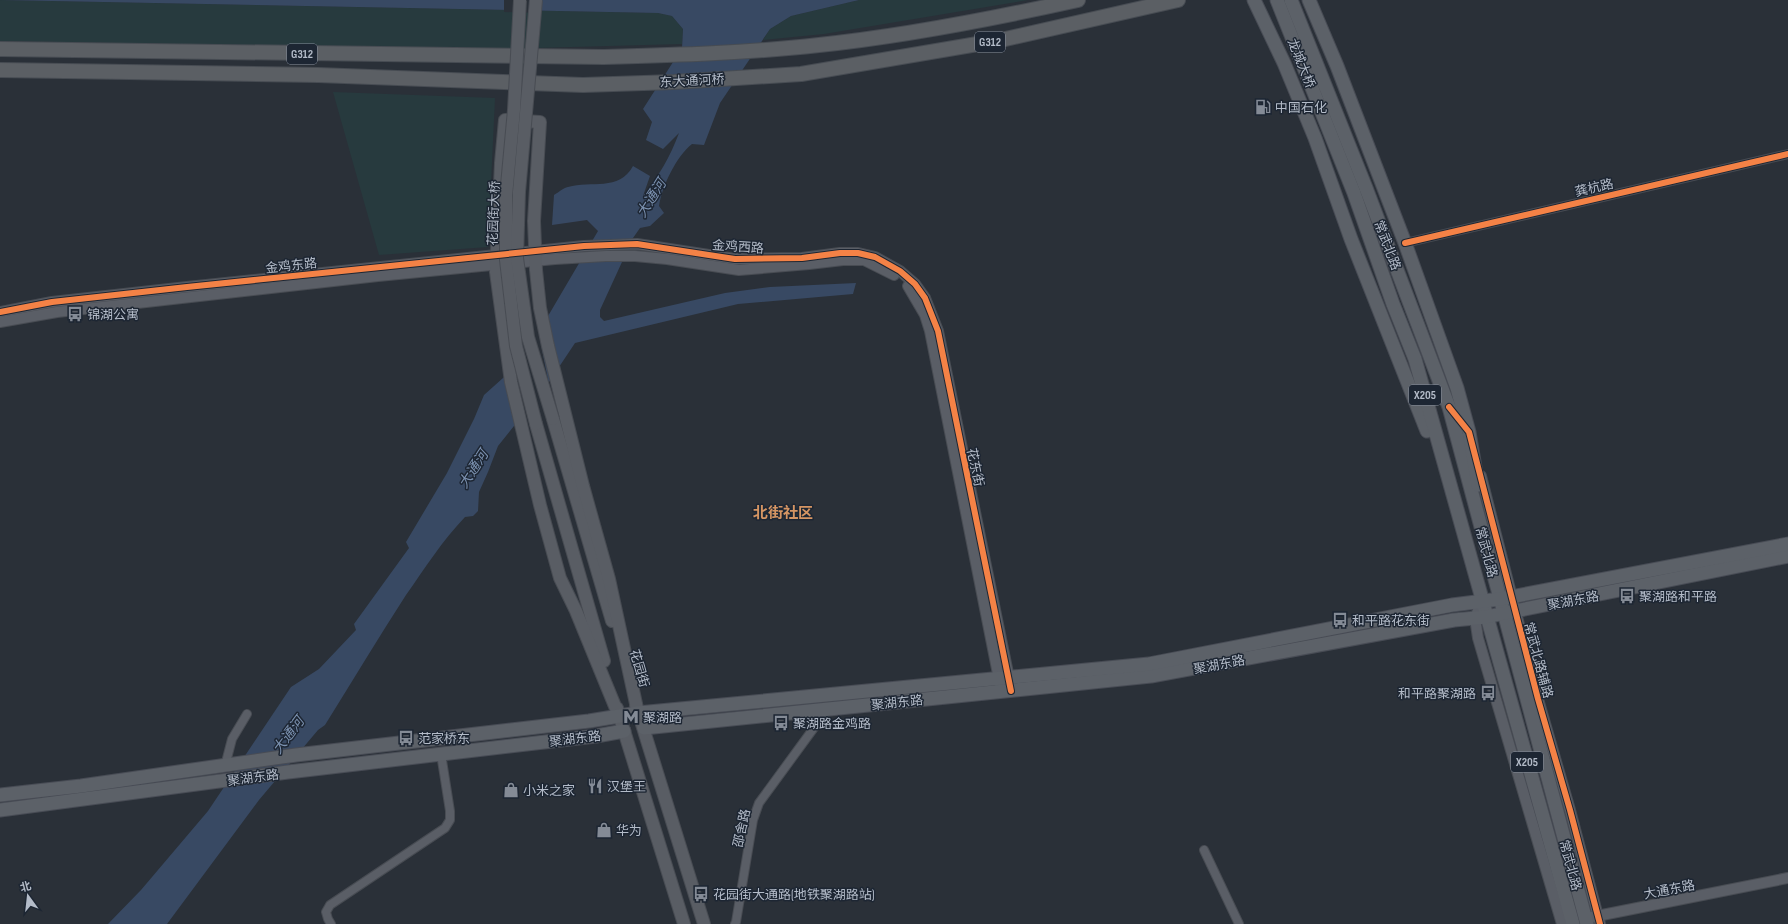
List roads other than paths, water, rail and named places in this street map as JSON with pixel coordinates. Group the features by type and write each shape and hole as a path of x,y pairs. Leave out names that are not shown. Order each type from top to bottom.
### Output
{"highway":[{"name":"东大通河桥","path":"0,49 604,57 695,54 819,45 996,18 1078,0"},
{"name":"东大通河桥","path":"0,70 318,75 583,85 674,82 801,74 1001,40 1178,0"}],"main road":[{"name":"花园街大桥","path":"520,0 514,110 506,196 506,260 516,346 536,424 619,716"},
{"name":"花园街大桥","path":"536,0 519,192 517,258 528,337 553,419"},
{"path":"1254,0 1284,63 1315,138 1351,239 1450,487"},
{"name":"龙城大桥","path":"1277,0 1360,191"},
{"name":"龙城大桥","path":"1291,0 1360,191"},
{"path":"1309,0 1337,66 1405,243 1457,388 1470,432 1489,558"},
{"path":"638,712 610,579 593,522 540,308 535,256 535,193 540,122 505,120 496,260 499,303 508,369 522,431 560,578 576,611 619,716 684,924"},
{"name":"常武北路","path":"1360,191 1393,304 1415,359 1482,600 1480,617 1564,923"},
{"name":"常武北路","path":"1360,191 1449,407 1489,558 1506,598 1592,921"},
{"name":"花园街","path":"553,419 638,712 704,924"},
{"name":"聚湖东路","path":"0,794 230,766 296,755 589,721 638,712 1149,664 1482,600 1506,598 1788,544"},
{"name":"聚湖东路","path":"0,810 288,772 596,736 624,730 1151,676 1454,620 1509,612 1788,556"}],"street":[{"name":"龚杭路","path":"1405,243 1735,165 1788,154"},
{"name":"金鸡西路","path":"584,246 637,244 735,259 802,258 840,253 858,253 875,257 888,267"},
{"name":"金鸡东路","path":"0,312 52,302 535,256 584,246"},
{"name":"金鸡东路","path":"535,256 579,257"},
{"name":"金鸡西路","path":"579,257 635,256 739,270 795,266 843,260 864,260 888,267"},
{"name":"金鸡东路","path":"0,322 65,311 370,277 496,260"},
{"name":"花东街","path":"888,267 900,270 915,284 925,298 938,331 1007,691"},
{"path":"1449,407 1470,432 1506,598"},
{"name":"邵舍路","path":"735,924 753,820 759,804 827,710"},
{"path":"230,766 232,739 247,714"},
{"path":"332,924 328,919 326,912 330,905 445,828 450,820 450,811 441,754"},
{"path":"1204,850 1239,924"},
{"name":"大通东路","path":"1564,923 1592,921 1788,878"}],"water":[{"name":"大通河","path":"0,0 859,0 791,16 770,29 720,103 704,145 692,144 675,164 663,190 659,206 664,213 650,226 640,228 633,238 600,310 600,317 604,321 725,293 770,287 856,283 853,294 738,304 575,343 549,382 498,446 479,492 478,511 473,516 465,517 441,545 385,627 325,725 318,730 259,800 167,924 108,924 141,890 208,811 291,687 319,669 356,630 354,624 409,548 406,542 447,473 474,419 484,395 521,362 598,231 587,220 552,225 554,195 568,187 612,182 627,174 633,166 650,176 643,196 659,174 679,133 663,149 646,140 652,122 643,109 682,48 683,29 672,16 658,13"}],"place":[{"name":"中国石化","path":"1263,107"},
{"name":"锦湖公寓","path":"75,314"},
{"name":"聚湖路和平路","path":"1627,596"},
{"name":"和平路花东街","path":"1340,620"},
{"name":"和平路聚湖路","path":"1488,693"},
{"name":"聚湖路","path":"631,717"},
{"name":"聚湖路金鸡路","path":"781,723"},
{"name":"范家桥东","path":"406,738"},
{"name":"汉堡王","path":"595,786"},
{"name":"小米之家","path":"511,790"},
{"name":"华为","path":"604,830"},
{"name":"花园街大通路(地铁聚湖路站)","path":"701,894"}],"district":[{"name":"北街社区","path":"783,513"}]}
